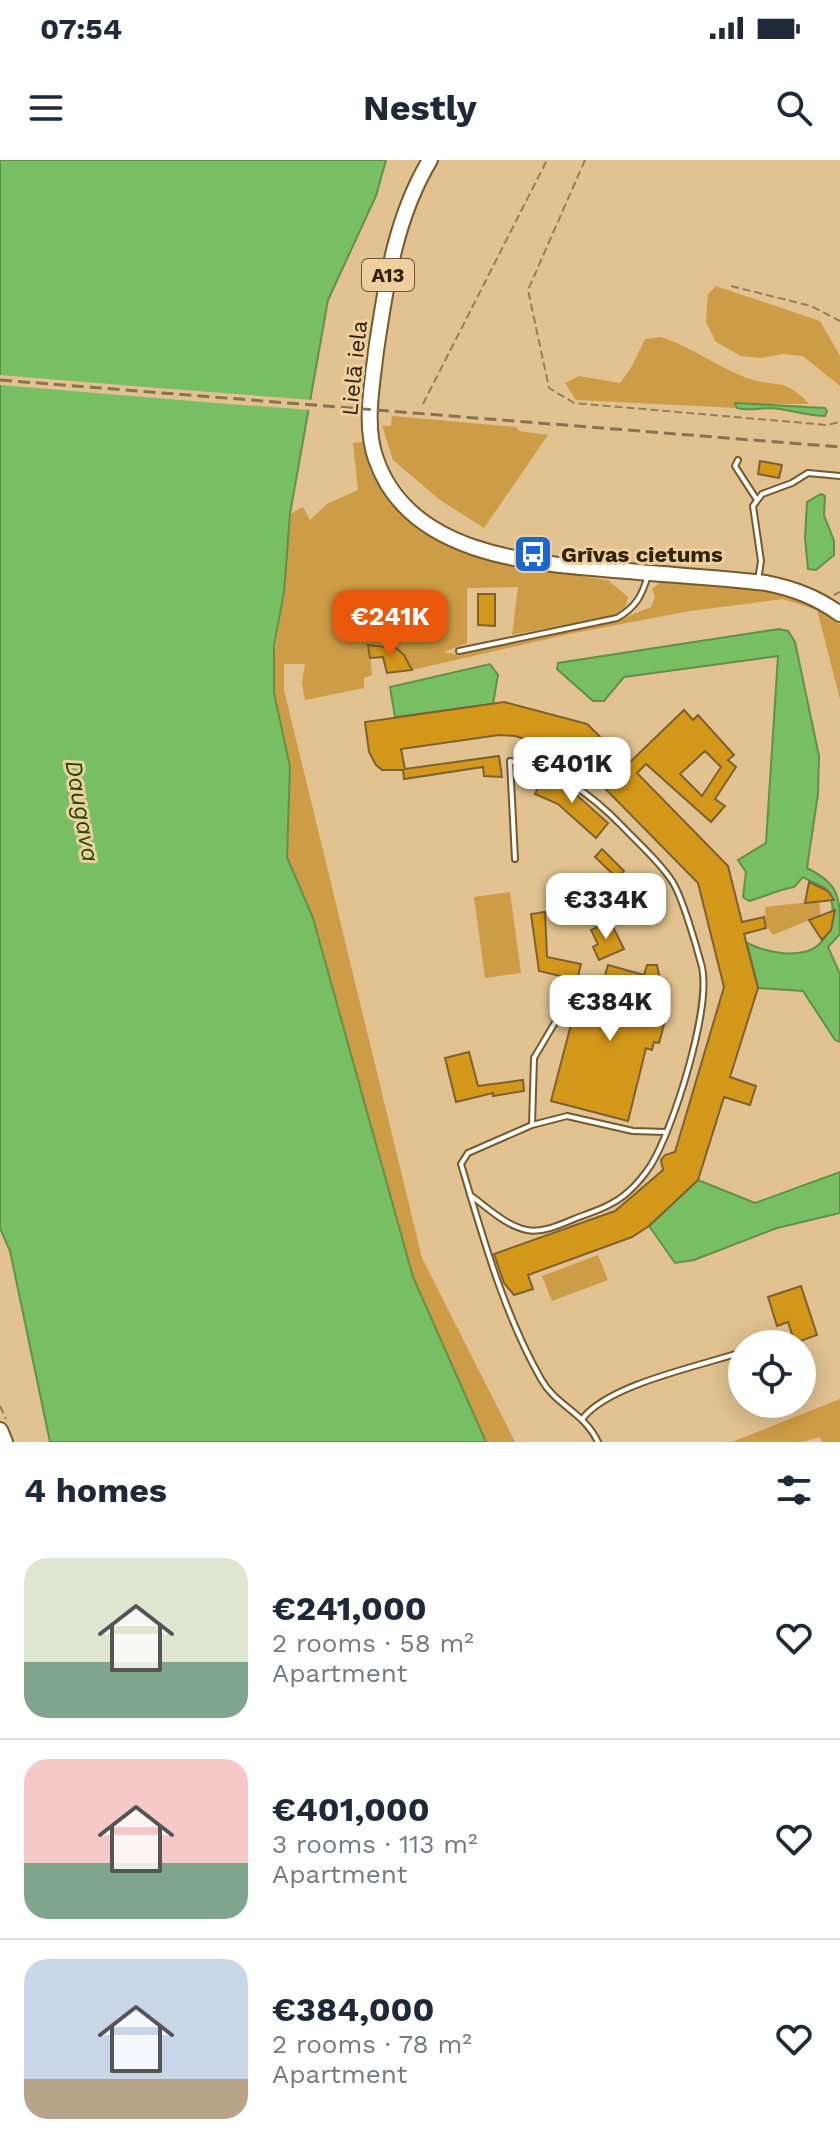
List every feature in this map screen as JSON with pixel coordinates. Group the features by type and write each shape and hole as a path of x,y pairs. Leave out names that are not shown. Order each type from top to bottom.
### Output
{"main road":[{"name":"Lielā iela","path":"430,160 410,193 396,241 378,342 370,426 376,461 385,480 420,520 481,550 546,564 757,582 796,589 822,601 840,614"},
{"path":"0,1430 5,1442"}],"lane":[{"path":"738,460 735,466 757,500"},
{"path":"757,582 761,561 753,506 757,500 762,494 792,483 808,473 840,476"},
{"path":"459,651 617,618 633,609 643,594 649,573"},
{"path":"470,1195 503,1219 528,1231 553,1227 610,1205 627,1193 651,1165 666,1132 700,1026 704,999 702,968 674,883 598,802 568,780 525,763 510,761 515,859"},
{"path":"532,1125 534,1058 557,1019"},
{"path":"598,1442 583,1418 555,1397 541,1380 494,1272 461,1164 468,1153 532,1125 567,1116 633,1131 666,1132"},
{"path":"583,1418 592,1407 615,1393 728,1357"}],"path":[{"path":"423,404 547,160"},
{"path":"585,160 528,290 549,388 574,403 827,425 840,422"},
{"path":"731,286 811,306 840,321"}],"shaded area":[{"path":"716,286 820,321 840,356 840,386 803,356 741,356 716,342 706,322 708,294"},
{"path":"661,337 747,378 786,386 809,404 735,404 737,408 576,400 565,383 579,376 620,383 645,339"},
{"path":"392,416 516,427 519,431 548,435 484,528 440,500 393,460 382,426 391,426"},
{"path":"363,442 371,472 389,499 416,526 455,548 505,565 608,580 628,597 625,608 614,615 512,635 518,587 467,588 467,643 444,652 459,655 619,620 651,607 655,597 652,589 663,580 779,593 821,611 840,625 840,699 817,610 783,599 690,611 569,634 412,670 406,657 396,649 369,645 372,675 364,678 364,688 305,700 302,683 305,664 284,664 284,690 422,1258 515,1442 486,1442 413,1277 313,918 287,857 290,767 274,694 273,663 284,592 290,514 303,507 310,520 327,504 358,490 353,443"},
{"path":"510,892 521,973 485,978 474,897"},
{"path":"819,901 821,919 812,919 773,935 766,925 765,907"},
{"path":"598,1255 608,1280 552,1301 542,1276"},
{"path":"840,1399 840,1442 822,1442 820,1437 802,1442 732,1442 792,1418 816,1418 816,1409"}],"water":[{"name":"Daugava","path":"0,160 386,160 376,196 328,300 290,514 284,592 274,646 274,693 290,767 287,857 313,918 413,1277 486,1442 50,1442 10,1251 0,1228"},
{"path":"735,403 825,408 827,411 825,416 818,416 771,408 741,409"},
{"path":"821,494 825,496 824,515 834,541 834,555 816,570 808,569 805,538 807,502"},
{"path":"779,629 788,631 795,642 819,756 818,794 807,868 832,886 838,901 840,934 828,947 840,974 840,1042 835,1040 803,991 758,988 747,943 776,952 808,951 822,941 833,915 826,889 803,877 794,887 749,901 743,897 746,872 738,860 766,843 778,656 624,677 604,701 593,701 557,669 558,663"},
{"path":"490,664 498,675 493,704 395,717 390,687"},
{"path":"840,1172 840,1213 777,1228 694,1260 675,1263 649,1226 698,1180 755,1203"}],"pier":[{"path":"0,375 313,400 311,410 216,403 0,385"}],"building":[{"path":"760,461 782,465 779,478 758,474"},
{"path":"478,594 495,594 495,626 478,625"},
{"path":"368,645 396,648 412,670 387,673 383,657 370,658"},
{"path":"504,702 587,724 628,764 684,710 693,720 698,715 734,755 728,760 736,767 715,799 725,806 711,822 646,764 637,773 728,866 742,922 764,917 766,928 744,934 758,988 730,1077 756,1086 750,1105 724,1097 698,1180 649,1226 632,1237 528,1275 533,1289 514,1295 504,1283 494,1254 615,1211 663,1170 661,1160 665,1155 675,1152 724,987 698,883 577,760 567,763 561,759 559,749 515,736 499,735 401,749 405,769 499,756 502,777 484,776 483,767 404,779 403,770 382,770 376,765 369,752 365,722","holes":["705,751 721,767 702,796 680,774"]},
{"path":"543,776 570,789 608,823 596,838 558,804 535,794"},
{"path":"602,849 624,871 617,878 595,857"},
{"path":"809,882 828,891 834,900 805,903"},
{"path":"835,910 831,930 822,940 809,920"},
{"path":"545,912 547,957 581,964 577,980 539,971 531,914"},
{"path":"610,921 624,949 599,960 593,947 598,944 591,930"},
{"path":"608,965 644,975 647,965 657,965 659,975 652,1002 669,1006 659,1043 654,1042 652,1050 646,1048 628,1121 551,1101 580,990 595,993 596,987 601,989"},
{"path":"469,1052 478,1086 523,1080 524,1091 493,1096 493,1093 456,1102 445,1058"},
{"path":"801,1286 815,1330 791,1330 788,1322 777,1326 768,1297"}],"railway":[{"path":"0,380 840,447"}],"place":[{"name":"Grīvas cietums","path":"533,554"}]}
